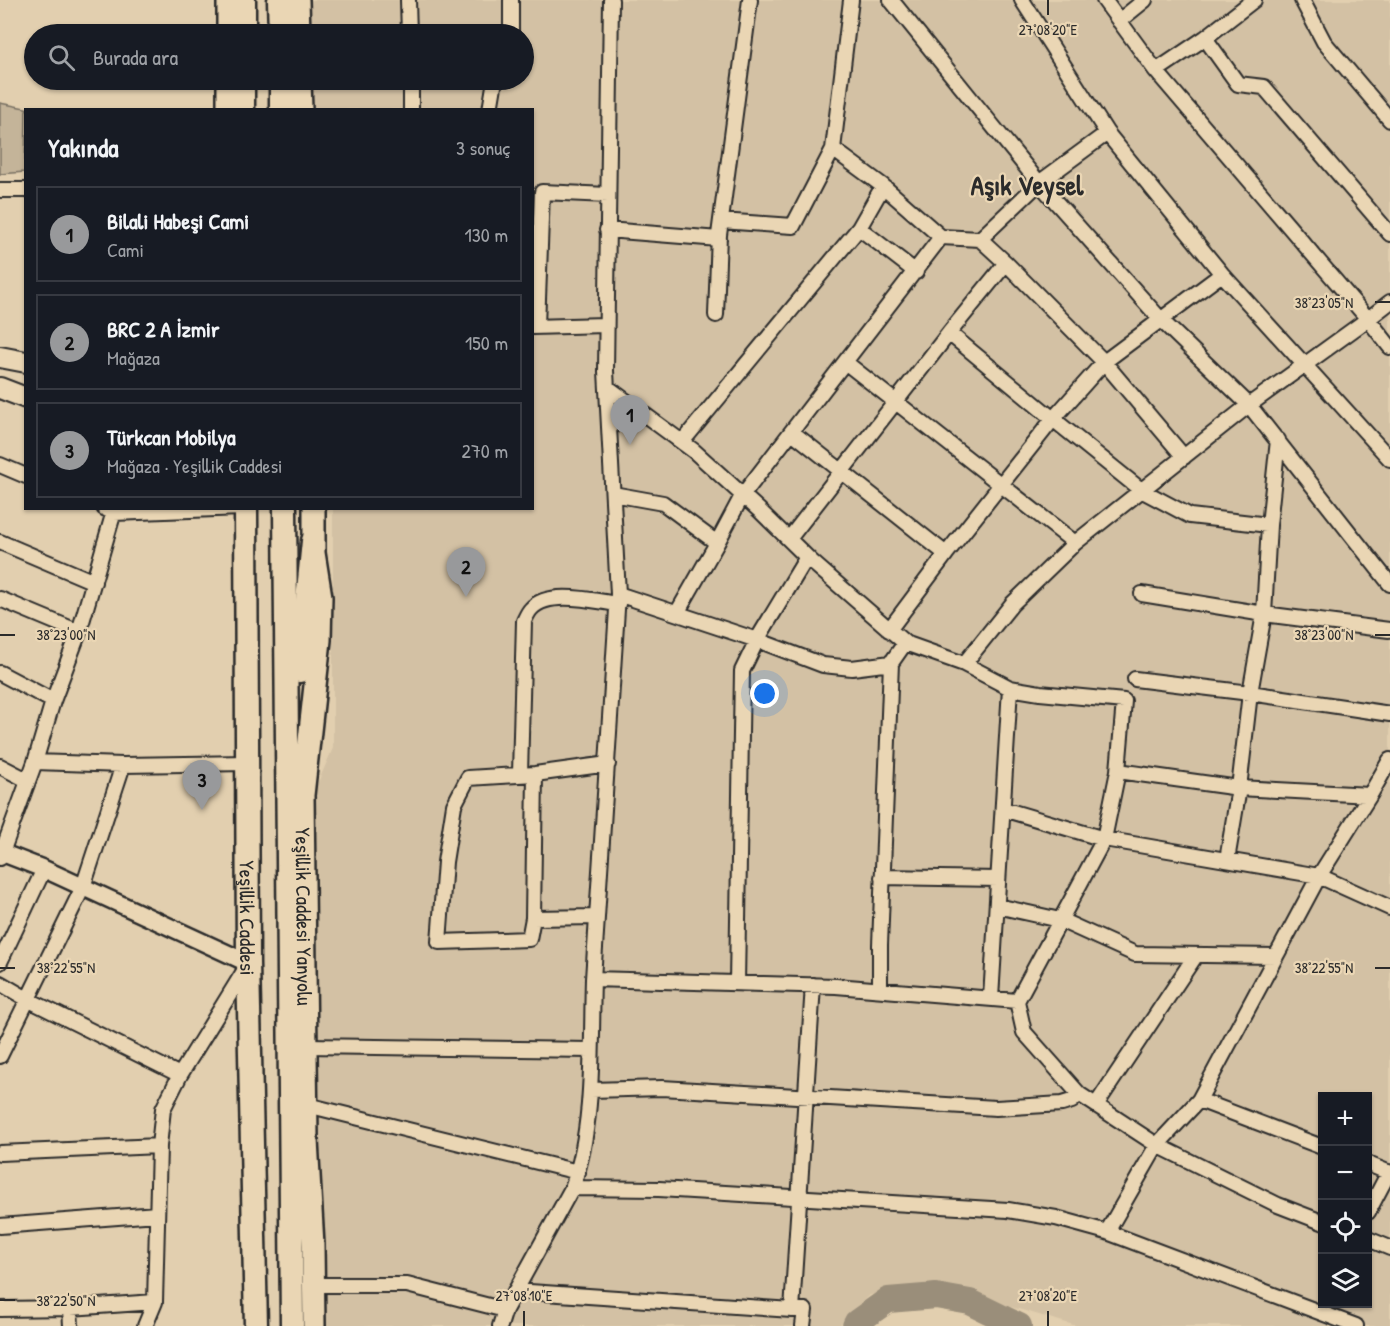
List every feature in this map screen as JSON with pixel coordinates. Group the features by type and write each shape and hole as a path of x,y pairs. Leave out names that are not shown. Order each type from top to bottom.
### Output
{"highway":[{"path":"244,0 244,24"},
{"path":"279,0 280,24"},
{"path":"243,90 243,108"},
{"path":"280,90 281,108"},
{"name":"Yeşillik Caddesi","path":"246,510 248,963 256,1326"},
{"name":"Yeşillik Caddesi","path":"285,510 292,1326"},
{"path":"288,709 298,683 314,541"}],"main road":[{"path":"228,0 228,24"},
{"path":"298,0 299,24"},
{"path":"228,90 228,108"},
{"path":"300,90 301,108"},
{"path":"0,357 24,362"},
{"path":"0,388 24,397"},
{"name":"Yeşillik Caddesi Yanyolu","path":"314,510 314,541 321,597 320,640 303,795 307,1105 314,1326"}],"street":[{"path":"408,0 409,24"},
{"path":"511,0 511,24"},
{"path":"500,1326 505,1310 572,1188 578,1172 591,1090 596,917 618,599 605,325 611,0"},
{"path":"716,315 719,239 750,0"},
{"path":"721,221 793,226 833,148 851,0"},
{"path":"891,0 1039,183 1162,321 1249,405 1390,584"},
{"path":"1022,0 1107,133 1222,274 1390,459"},
{"path":"1104,0 1156,71 1390,347"},
{"path":"1119,21 1145,0"},
{"path":"1231,0 1239,12"},
{"path":"1156,71 1205,38 1254,0"},
{"path":"1302,0 1324,42 1390,120"},
{"path":"1205,38 1238,84 1264,87 1390,234"},
{"path":"411,90 411,108"},
{"path":"490,108 493,90"},
{"path":"980,239 1039,183 1107,133"},
{"path":"833,148 883,186 941,237 980,239 1104,362 1184,457"},
{"path":"682,442 859,228 883,186"},
{"path":"0,190 24,190"},
{"path":"605,325 535,327 542,192 608,195"},
{"path":"859,228 916,272"},
{"path":"608,230 719,239"},
{"path":"677,614 742,496 941,237"},
{"path":"789,539 895,401 1006,263"},
{"path":"889,630 1000,484 1053,419 1104,362 1162,321 1222,274"},
{"path":"964,664 1012,604 1075,543 1249,405 1390,302"},
{"path":"949,333 1141,490 1190,516 1269,525"},
{"path":"845,362 1075,543"},
{"path":"607,387 694,451 807,557 905,644 964,664 1010,688 1124,701 1118,771 1104,839 1017,1001 1024,1032 1079,1094 1157,1145 1278,1204 1318,1220"},
{"path":"792,432 946,554"},
{"path":"1227,861 1239,788 1250,693 1264,614 1269,525 1278,440"},
{"path":"0,465 24,475"},
{"path":"613,494 663,503 717,543"},
{"path":"111,510 94,582 79,632 52,701 35,762 1,855 44,869 248,963 180,1075 163,1109 159,1146 155,1302 145,1326"},
{"path":"0,542 94,582"},
{"path":"737,983 742,671 757,640 807,557"},
{"path":"1142,594 1264,614 1389,630"},
{"path":"0,599 79,632"},
{"path":"520,774 524,621 532,608 547,599 618,599 677,614 757,640 823,665 852,668 891,663"},
{"path":"880,989 891,663 905,644"},
{"path":"0,674 52,701"},
{"path":"1135,679 1390,714"},
{"path":"991,999 1010,688"},
{"path":"1107,1232 1157,1145 1199,1100 1318,876 1390,760"},
{"path":"35,762 123,765 248,763"},
{"path":"535,774 533,918 529,939 439,942 445,862 454,805 468,778 535,774 608,764"},
{"path":"0,1056 83,887 123,765"},
{"path":"0,766 27,780"},
{"path":"1118,771 1239,788 1370,795"},
{"path":"1002,809 1104,839 1318,876 1390,908"},
{"path":"0,962 44,869"},
{"path":"882,877 998,879"},
{"path":"997,906 1060,920 1134,954 1275,956"},
{"path":"533,918 596,917"},
{"path":"1096,1105 1196,955"},
{"path":"593,979 813,985 1017,1001"},
{"path":"0,983 29,1000 180,1075"},
{"path":"792,1310 813,985"},
{"path":"306,1046 591,1050"},
{"path":"591,1090 662,1088 996,1108 1056,1105 1072,1101 1079,1094"},
{"path":"1199,1100 1320,1146"},
{"path":"307,1105 578,1172"},
{"path":"0,1153 159,1146"},
{"path":"1372,1166 1389,1173 1372,1205"},
{"path":"572,1188 659,1189 1008,1210 1056,1218 1107,1232 1318,1306"},
{"path":"0,1226 157,1214"},
{"path":"1372,1241 1390,1248"},
{"path":"314,1284 407,1284 505,1310"},
{"path":"515,1291 805,1310 803,1326"},
{"path":"0,1309 70,1308 155,1302"},
{"path":"70,1308 71,1326"},
{"path":"1324,1308 1356,1326"}],"shaded area":[{"path":"310,0 1390,0 1390,1326 1077,1326 929,1283 870,1295 839,1326 323,1326 312,796 333,748 333,510 534,510 534,108 311,108 311,90 534,90 534,24 311,24"},
{"path":"0,103 25,108 24,172 0,174"}],"waterway":[{"path":"855,1326 857,1322 888,1300 936,1296 970,1302 1019,1326"}],"place":[{"name":"Bilali Habeşi Cami","path":"630,445"},
{"name":"BRC 2 A İzmir","path":"466,597"},
{"name":"Türkcan Mobilya","path":"202,810"}],"district":[{"name":"Aşık Veysel","path":"1027,185"}]}
